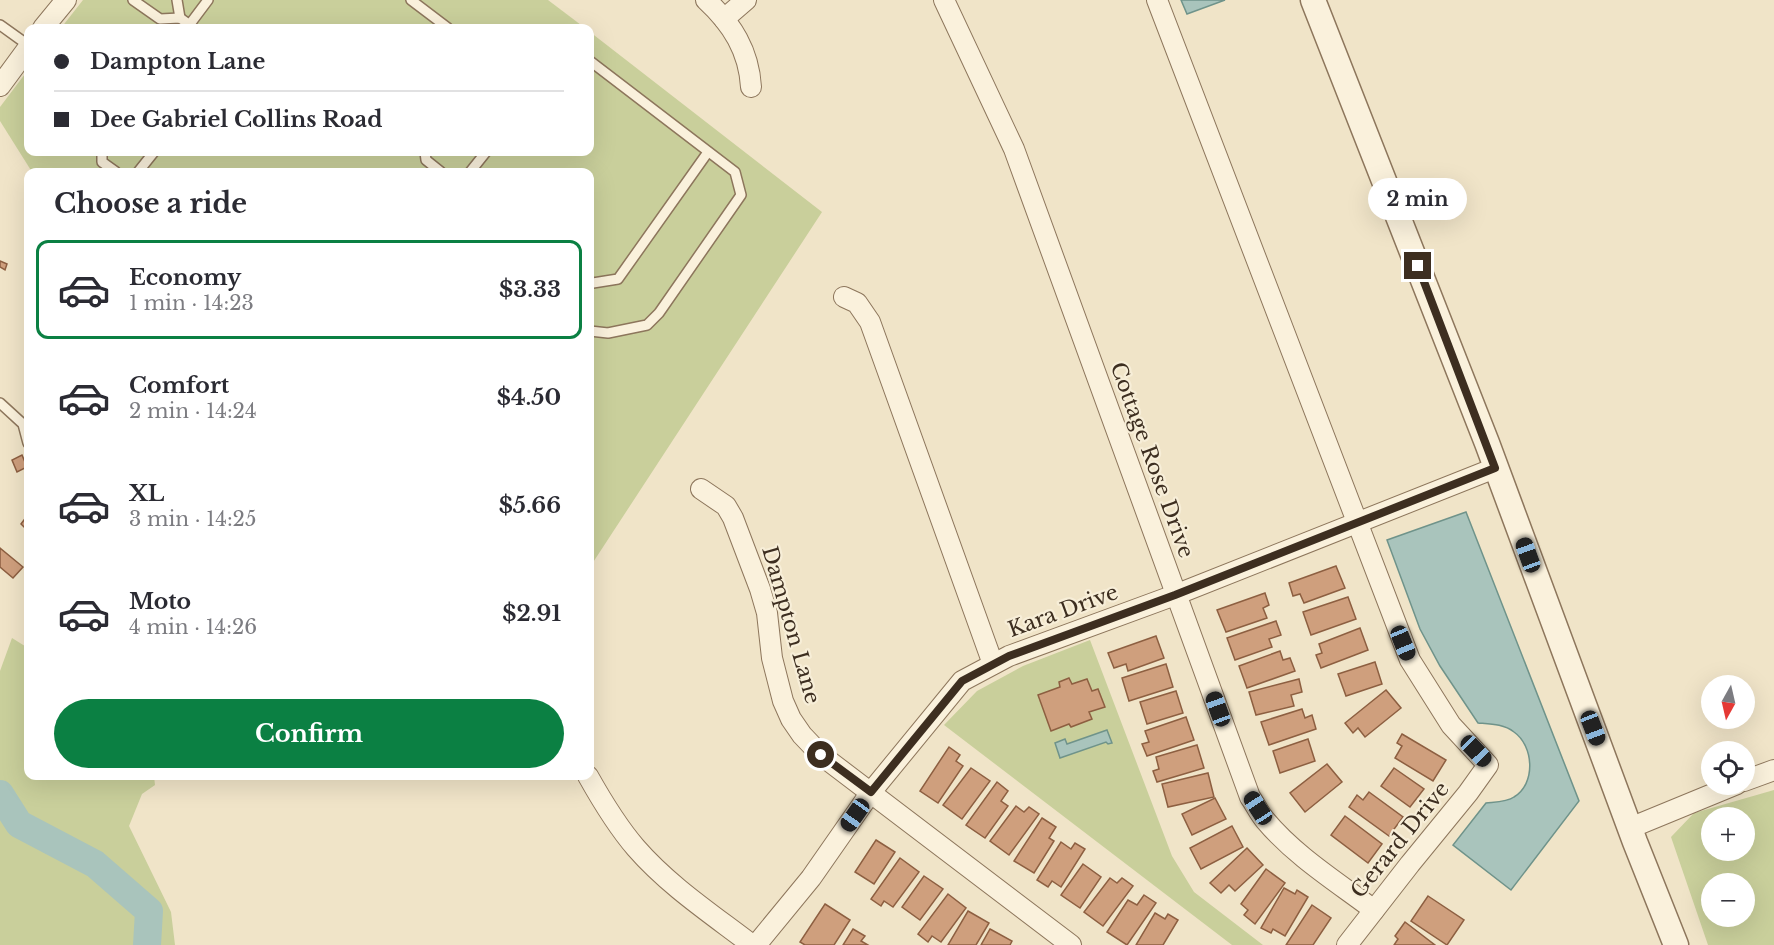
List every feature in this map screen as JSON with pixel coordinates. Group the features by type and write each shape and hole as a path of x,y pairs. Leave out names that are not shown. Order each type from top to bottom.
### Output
{"street":[{"path":"47,24 66,0"},
{"path":"706,0 737,37 750,66 751,87"},
{"path":"724,19 746,0"},
{"name":"Cottage Rose Drive","path":"944,0 1014,149 1250,797 1265,820 1307,860 1374,910"},
{"path":"1157,0 1356,523"},
{"path":"1313,0 1495,468 1676,945"},
{"path":"0,86 24,52"},
{"path":"844,297 857,303 870,322 993,664"},
{"name":"Kara Drive","path":"754,945 811,878 871,792 962,681 1009,656 1175,595 1495,468"},
{"name":"Dampton Lane","path":"701,489 726,506 733,518 762,597 770,627 777,681 791,718 802,735 821,755 1071,945"},
{"name":"Gerard Drive","path":"1347,945 1488,765 1451,725 1410,660 1356,523"},
{"path":"1755,778 1774,770"},
{"path":"590,780 636,848 681,890 754,945"},
{"path":"1630,828 1710,795"}],"lane":[{"path":"133,0 160,19 180,18"},
{"path":"177,0 180,18 185,24"},
{"path":"190,24 208,0"},
{"path":"411,0 442,24"},
{"path":"0,25 24,43"},
{"path":"594,64 735,172 741,195 659,313 647,325 608,333 594,331"},
{"path":"594,283 618,279 708,152"},
{"path":"102,156 102,162 110,168"},
{"path":"141,168 151,156"},
{"path":"426,156 426,160 436,168"},
{"path":"473,168 483,156"},
{"path":"0,403 23,424 24,428"}],"green space":[{"path":"83,0 548,0 580,24 64,24"},
{"path":"594,35 822,212 594,561 594,168 29,168 0,121 0,107 24,75 24,156 594,156"},
{"path":"12,638 24,646 24,780 154,780 155,785 142,794 129,826 171,912 175,945 0,945 0,671"},
{"path":"1090,640 1172,856 1194,892 1263,945 1232,945 944,725 977,691 1023,666"},
{"path":"1774,790 1774,945 1708,945 1702,927 1755,927 1755,873 1701,873 1701,925 1671,837 1694,813 1701,811 1701,861 1755,861 1755,807 1715,807"}],"water":[{"path":"1181,0 1225,0 1187,14"},
{"path":"1466,512 1579,801 1511,890 1453,845 1486,803 1508,800 1521,791 1526,783 1530,765 1526,746 1521,738 1506,727 1478,723 1440,666 1420,629 1387,540"},
{"path":"1107,730 1112,743 1106,742 1060,758 1055,743 1065,739 1067,744"}],"building":[{"path":"0,261 7,264 5,270 0,267"},
{"path":"22,455 24,468 17,472 12,460"},
{"path":"0,548 23,567 13,578 0,567"},
{"path":"1336,566 1345,588 1304,603 1300,594 1293,596 1289,583"},
{"path":"1265,593 1269,605 1263,608 1267,618 1226,632 1217,610"},
{"path":"1348,597 1356,619 1311,635 1303,612"},
{"path":"1276,621 1281,635 1269,639 1272,647 1235,660 1227,638"},
{"path":"1360,628 1368,650 1321,668 1316,655 1322,653 1319,644"},
{"path":"1156,636 1164,658 1128,671 1126,664 1114,668 1108,653"},
{"path":"1280,651 1283,660 1290,658 1295,671 1247,688 1239,666"},
{"path":"1375,662 1382,684 1346,696 1338,674"},
{"path":"1166,664 1173,687 1129,701 1122,678"},
{"path":"1069,678 1072,684 1087,679 1092,691 1098,689 1105,707 1089,712 1092,719 1051,731 1038,695 1060,687 1059,682"},
{"path":"1299,679 1302,692 1291,695 1294,706 1256,715 1249,692"},
{"path":"1386,690 1401,708 1365,737 1358,728 1353,733 1345,723"},
{"path":"1176,691 1183,713 1147,724 1140,702"},
{"path":"1302,709 1305,718 1312,715 1316,729 1269,745 1261,722"},
{"path":"1186,717 1194,740 1147,756 1142,744 1149,742 1145,731"},
{"path":"1402,734 1446,760 1433,781 1395,758 1402,746 1397,743"},
{"path":"1308,739 1315,761 1280,773 1273,751"},
{"path":"1197,745 1204,768 1157,782 1153,771 1159,769 1156,757"},
{"path":"949,747 960,755 956,761 963,766 938,803 920,791"},
{"path":"1327,764 1342,782 1305,812 1290,793"},
{"path":"971,768 990,781 962,819 943,805"},
{"path":"1394,768 1424,789 1410,807 1381,786"},
{"path":"1208,773 1214,797 1168,807 1162,784"},
{"path":"997,782 1008,791 1001,801 1008,806 985,838 966,825"},
{"path":"1369,792 1403,817 1389,836 1349,807 1357,795 1363,800"},
{"path":"1215,798 1226,819 1192,835 1182,814"},
{"path":"1016,806 1024,812 1029,807 1039,814 1009,855 990,841"},
{"path":"1345,816 1382,844 1368,863 1331,835"},
{"path":"1042,818 1056,827 1049,838 1054,841 1034,873 1014,861"},
{"path":"1232,826 1243,847 1201,869 1190,848"},
{"path":"876,840 895,852 874,884 855,872"},
{"path":"1061,842 1071,849 1075,843 1085,849 1061,887 1052,881 1048,887 1037,880"},
{"path":"1247,848 1263,865 1235,891 1229,885 1221,893 1210,883"},
{"path":"900,858 919,872 893,907 884,901 881,906 871,899"},
{"path":"1083,864 1101,877 1080,908 1061,895"},
{"path":"1266,869 1285,883 1255,924 1244,915 1248,910 1241,904"},
{"path":"924,876 943,889 920,920 902,907"},
{"path":"1110,878 1117,883 1122,878 1133,886 1103,926 1084,912"},
{"path":"1284,888 1295,894 1297,890 1308,897 1285,936 1273,929 1271,933 1261,928"},
{"path":"948,894 966,908 941,942 932,936 928,942 918,934"},
{"path":"1144,895 1156,903 1127,945 1107,932 1128,900 1137,905"},
{"path":"1428,896 1464,920 1447,945 1411,921"},
{"path":"825,904 850,920 834,945 805,945 800,942"},
{"path":"1312,905 1331,918 1313,945 1286,945"},
{"path":"968,911 989,923 976,945 948,945"},
{"path":"1155,913 1165,919 1168,914 1178,920 1163,945 1136,945"},
{"path":"1405,922 1435,945 1394,945 1398,939 1395,936"},
{"path":"853,929 865,936 861,941 868,945 843,945"},
{"path":"990,929 1012,941 1010,945 981,945"}],"waterway":[{"path":"0,794 19,824 95,864 149,911 147,945"}],"route":[{"path":"821,755 871,792 962,681 993,664 1009,656 1175,595 1495,468 1418,266"}]}
